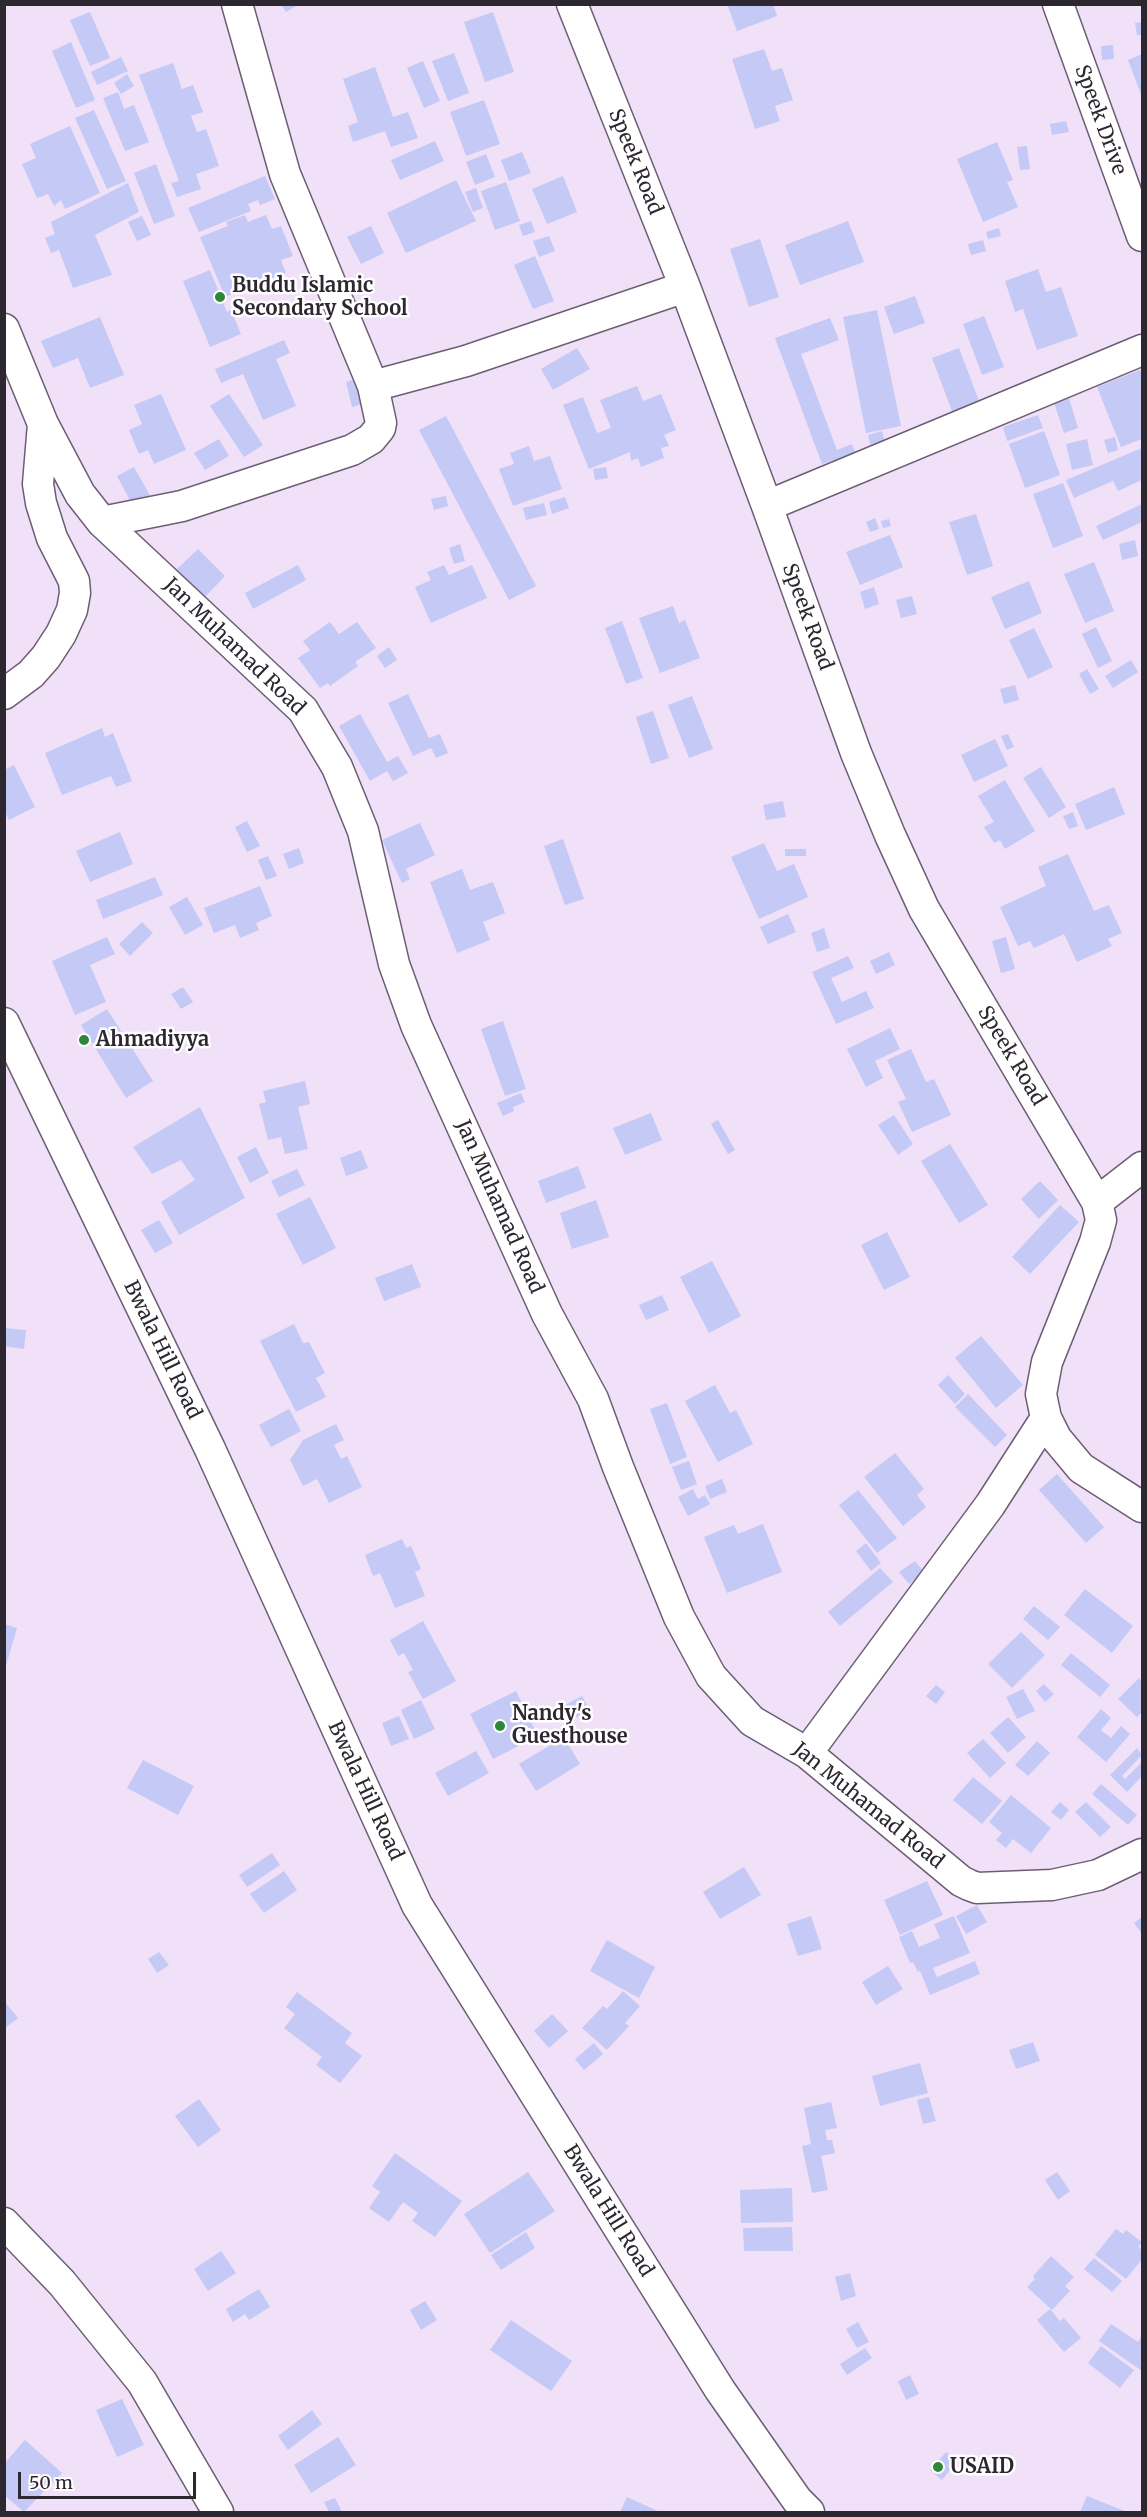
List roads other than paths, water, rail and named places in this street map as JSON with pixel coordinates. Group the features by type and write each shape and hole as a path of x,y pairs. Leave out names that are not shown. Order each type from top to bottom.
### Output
{"street":[{"path":"102,522 182,506 359,448 380,428 373,386 285,174 237,4"},
{"name":"Speek Road","path":"572,4 685,287 856,753 924,909 1097,1202"},
{"name":"Speek Drive","path":"1058,4 1143,236"},
{"path":"373,386 466,361 685,287"},
{"name":"Jan Muhamad Road","path":"4,329 43,424 80,494 102,522 303,710 337,767 363,831 394,964 416,1025 548,1314 593,1399 618,1467 680,1617 711,1676 752,1720 807,1752 961,1881 977,1888 1061,1884 1098,1875 1143,1854"},
{"path":"767,506 1143,350"},
{"path":"4,694 31,674 46,657 61,634 72,610 75,593 74,581 48,530 41,503 38,484 43,424"},
{"name":"Bwala Hill Road","path":"4,1023 210,1449 417,1905 720,2390 802,2508"},
{"path":"1143,1167 1097,1202 1101,1220 1095,1242 1047,1362 1041,1394 1046,1418 1056,1438 1081,1468 1143,1506"},
{"path":"807,1752 990,1505 1046,1418"},
{"path":"4,2223 62,2283 142,2382 218,2512"}],"place":[{"name":"Buddu Islamic Secondary School","path":"220,297"},
{"name":"Ahmadiyya","path":"84,1040"},
{"name":"Nandy's Guesthouse","path":"500,1726"},
{"name":"USAID","path":"938,2467"}]}
